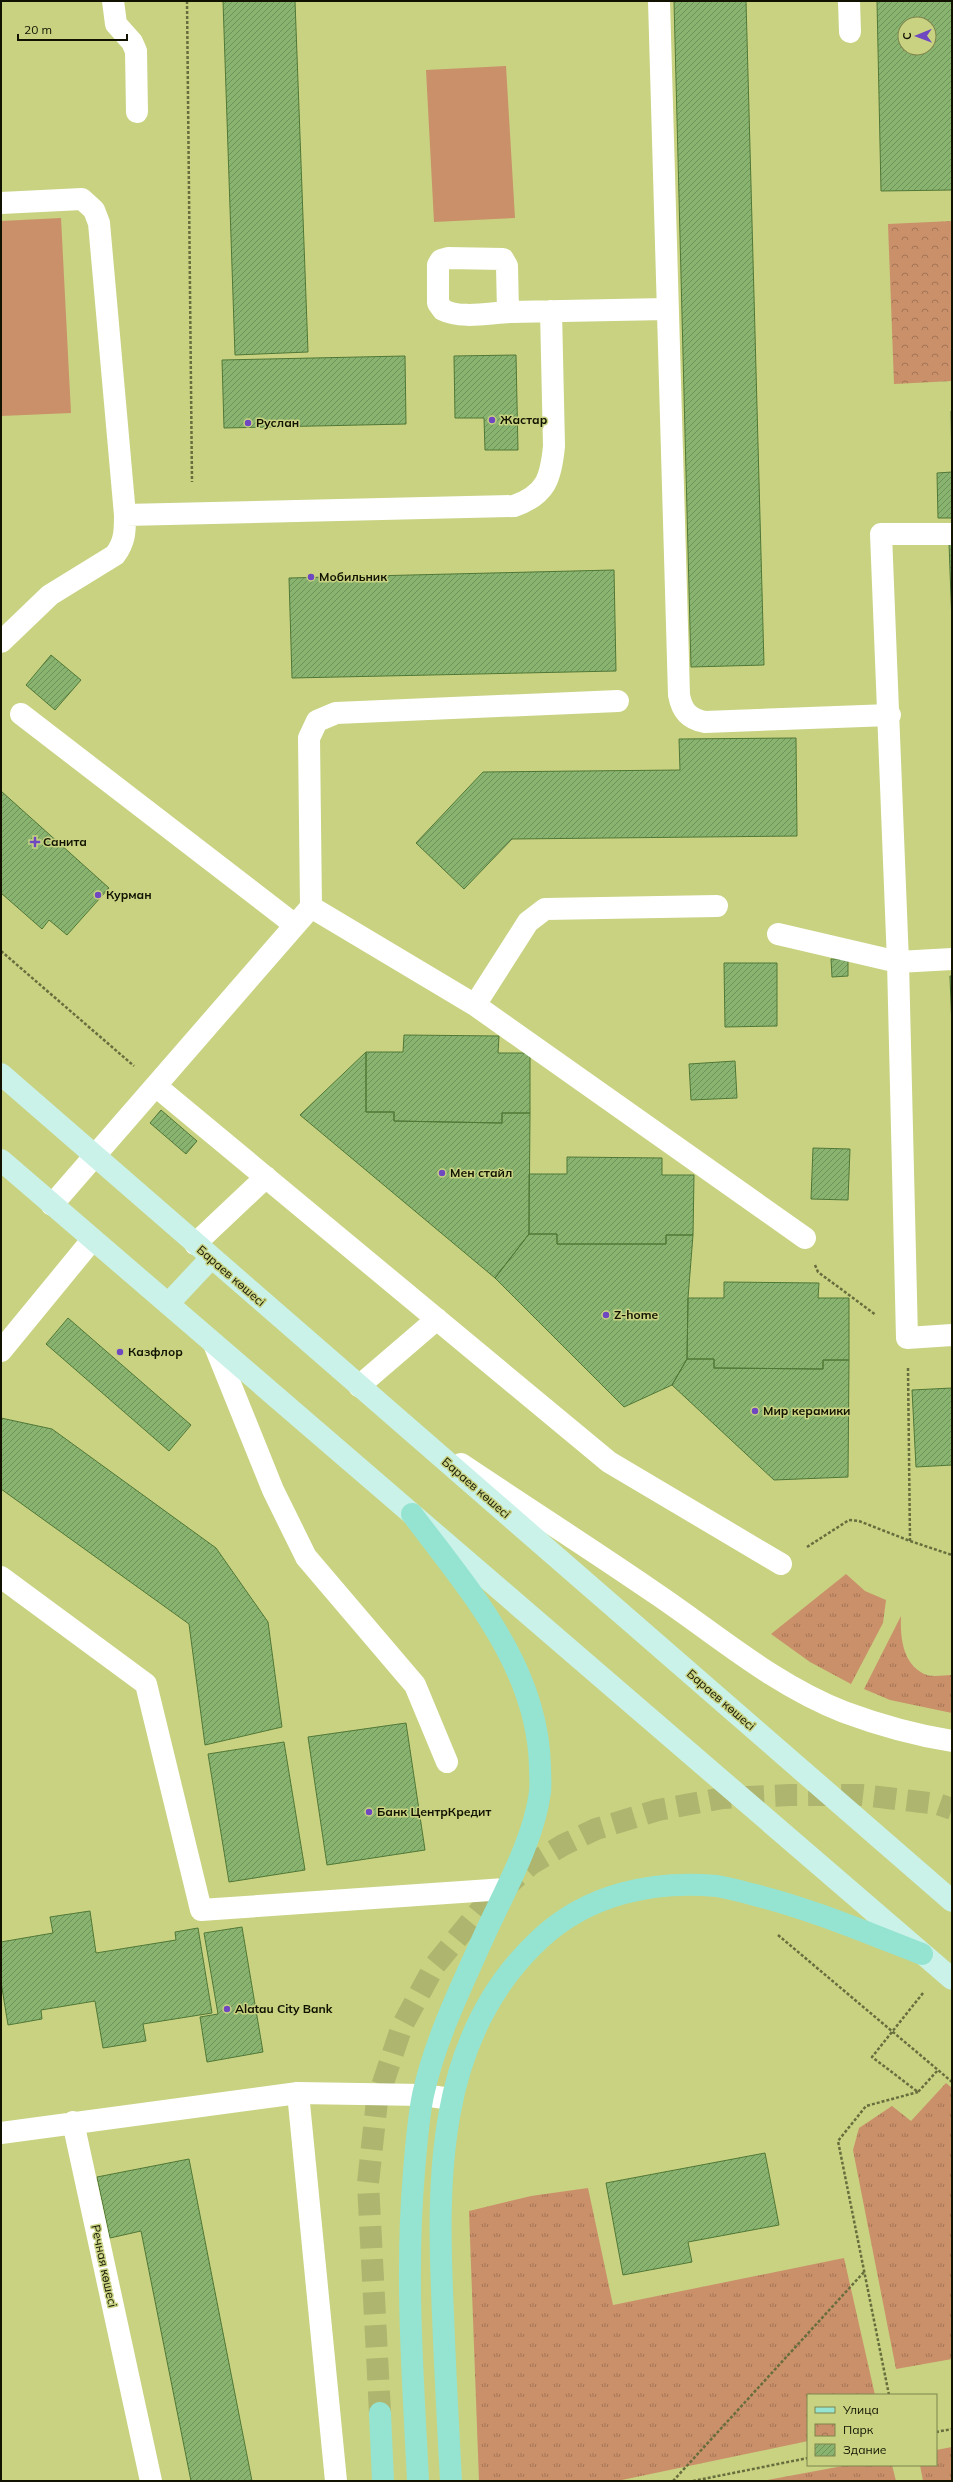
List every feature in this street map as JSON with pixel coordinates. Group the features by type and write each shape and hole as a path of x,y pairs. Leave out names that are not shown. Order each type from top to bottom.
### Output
{"main road":[{"name":"Бараев көшесі","path":"1,1074 952,1901"},
{"path":"1,1160 92,1240 952,1979"},
{"path":"168,1304 211,1258"},
{"path":"412,1514 472,1594 510,1653 531,1701 539,1745 540,1792 526,1844 453,2007 437,2048 423,2095 410,2219 409,2297 418,2481"},
{"path":"451,2481 440,2258 440,2191 444,2143 451,2099 468,2045 489,2001 510,1970 551,1929 581,1909 643,1887 719,1886 772,1899 817,1913 922,1954"},
{"path":"380,2413 383,2481"}],"street":[{"path":"113,1 114,19 132,42 136,51 137,112"},
{"path":"659,1 666,308 679,695 682,708 691,717 705,722 890,715"},
{"path":"849,1 850,32"},
{"path":"1,203 82,199 94,210 99,223 125,515 125,537 121,547 115,555 50,595 1,642"},
{"path":"508,312 666,308"},
{"path":"125,515 514,506 529,501 548,480 552,466 554,446 552,311"},
{"path":"952,534 881,534 890,715 898,962 907,1338 952,1335"},
{"path":"52,1205 157,1087 311,907 309,738 317,721 336,713 618,701"},
{"path":"21,714 295,925"},
{"path":"476,1005 528,922 545,909 717,906"},
{"path":"311,907 476,1005 805,1238"},
{"path":"778,934 898,962 952,959"},
{"path":"157,1087 609,1462 781,1564"},
{"path":"195,1244 266,1177"},
{"path":"1,1351 92,1240"},
{"path":"359,1386 437,1319"},
{"path":"214,1344 273,1490 306,1557 415,1686 447,1762"},
{"path":"412,1432 656,1594 720,1639 795,1687 843,1711 886,1726 952,1741"},
{"path":"1,1577 146,1684 202,1910 505,1890"},
{"path":"298,2092 336,2481"},
{"path":"1,2133 298,2092 423,2095 451,2099"},
{"name":"Речная көшесі","path":"73,2122 151,2481"}],"path":[{"path":"187,1 193,513"},
{"path":"1,951 157,1087"},
{"path":"805,1238 818,1272 907,1338 910,1541"},
{"path":"781,1564 849,1520 867,1523 910,1541 952,1555"},
{"path":"774,1933 784,1939 952,2082"},
{"path":"918,2092 872,2057 924,1992"},
{"path":"889,2394 838,2141 866,2106 918,2092 938,2070"},
{"path":"672,2481 864,2271"},
{"path":"937,2432 952,2429"},
{"path":"693,2481 807,2458"}],"green space":[{"path":"506,66 515,218 434,222 426,70"},
{"path":"61,218 71,413 1,416 1,221"},
{"path":"952,221 952,381 894,384 888,224"},
{"path":"846,1574 865,1591 886,1600 883,1623 851,1684 810,1662 771,1634"},
{"path":"901,1616 902,1642 908,1658 913,1665 919,1671 930,1676 952,1675 952,1713 890,1700 864,1689"},
{"path":"946,2083 952,2088 952,2359 896,2369 853,2150 859,2128 892,2106 911,2121"},
{"path":"588,2188 613,2305 844,2258 875,2394 807,2394 807,2441 617,2481 479,2481 469,2211 531,2196"},
{"path":"952,2447 952,2481 923,2481 920,2466 937,2466 937,2450"},
{"path":"843,2466 892,2466 896,2481 762,2481"}],"building":[{"path":"223,1 295,1 308,352 235,355"},
{"path":"674,1 746,1 764,665 691,667"},
{"path":"877,1 952,1 952,190 881,191"},
{"path":"516,355 518,450 485,450 484,418 455,418 454,356"},
{"path":"405,356 406,424 224,428 222,360"},
{"path":"951,411 952,411 952,472"},
{"path":"952,472 952,518 938,518 937,473"},
{"path":"949,543 952,543 952,624"},
{"path":"614,570 616,671 292,678 289,578"},
{"path":"51,655 81,680 55,710 26,685"},
{"path":"796,738 797,836 512,839 464,889 416,843 483,772 680,770 679,739"},
{"path":"1,791 109,888 67,935 49,920 42,929 1,893"},
{"path":"831,959 848,959 848,976 832,977"},
{"path":"724,963 777,963 777,1026 725,1027"},
{"path":"950,976 952,976 952,1028"},
{"path":"404,1035 499,1036 498,1053 530,1053 530,1113 502,1113 502,1123 394,1121 394,1112 366,1112 366,1052 403,1052"},
{"path":"366,1052 366,1112 394,1112 394,1121 502,1123 502,1113 530,1113 529,1234 495,1278 300,1115"},
{"path":"735,1061 737,1098 691,1100 689,1064"},
{"path":"161,1110 197,1141 186,1154 150,1123"},
{"path":"813,1148 850,1149 848,1200 811,1199"},
{"path":"567,1157 662,1158 662,1175 694,1175 693,1235 666,1235 666,1244 557,1244 557,1234 529,1234 529,1174 567,1174"},
{"path":"529,1234 557,1234 557,1244 666,1244 666,1235 693,1235 688,1298 687,1359 672,1385 624,1407 495,1278"},
{"path":"724,1282 819,1283 818,1298 849,1298 849,1360 823,1360 823,1369 714,1368 714,1359 687,1359 688,1298 724,1298"},
{"path":"68,1318 191,1425 169,1451 46,1344"},
{"path":"687,1359 714,1359 714,1368 823,1369 823,1360 849,1360 848,1477 774,1480 672,1385"},
{"path":"952,1388 952,1465 916,1467 912,1390"},
{"path":"1,1418 52,1429 216,1548 268,1622 282,1727 205,1745 189,1624 1,1489"},
{"path":"406,1723 425,1850 327,1865 308,1737"},
{"path":"284,1742 305,1870 229,1882 208,1754"},
{"path":"90,1911 96,1953 176,1940 175,1932 198,1928 212,2013 143,2024 146,2041 103,2048 95,2001 41,2010 42,2019 8,2025 1,1982 1,1942 53,1933 50,1917"},
{"path":"242,1927 263,2052 207,2062 200,2017 218,2014 204,1933"},
{"path":"765,2153 779,2225 688,2242 692,2262 623,2275 606,2183"},
{"path":"189,2159 252,2481 191,2481 141,2231 110,2238 97,2177"}],"tunnel":[{"path":"380,2413 368,2183 377,2101 402,2026 435,1965 481,1909 531,1864 563,1845 596,1829 658,1810 723,1798 790,1795 862,1795 938,1804 952,1809"}],"place":[{"name":"Жастар","path":"492,420"},
{"name":"Руслан","path":"248,423"},
{"name":"Мобильник","path":"311,577"},
{"name":"Санита","path":"35,842"},
{"name":"Курман","path":"98,895"},
{"name":"Мен стайл","path":"442,1173"},
{"name":"Z-home","path":"606,1315"},
{"name":"Казфлор","path":"120,1352"},
{"name":"Мир керамики","path":"755,1411"},
{"name":"Банк ЦентрКредит","path":"369,1812"},
{"name":"Alatau City Bank","path":"227,2009"}]}
